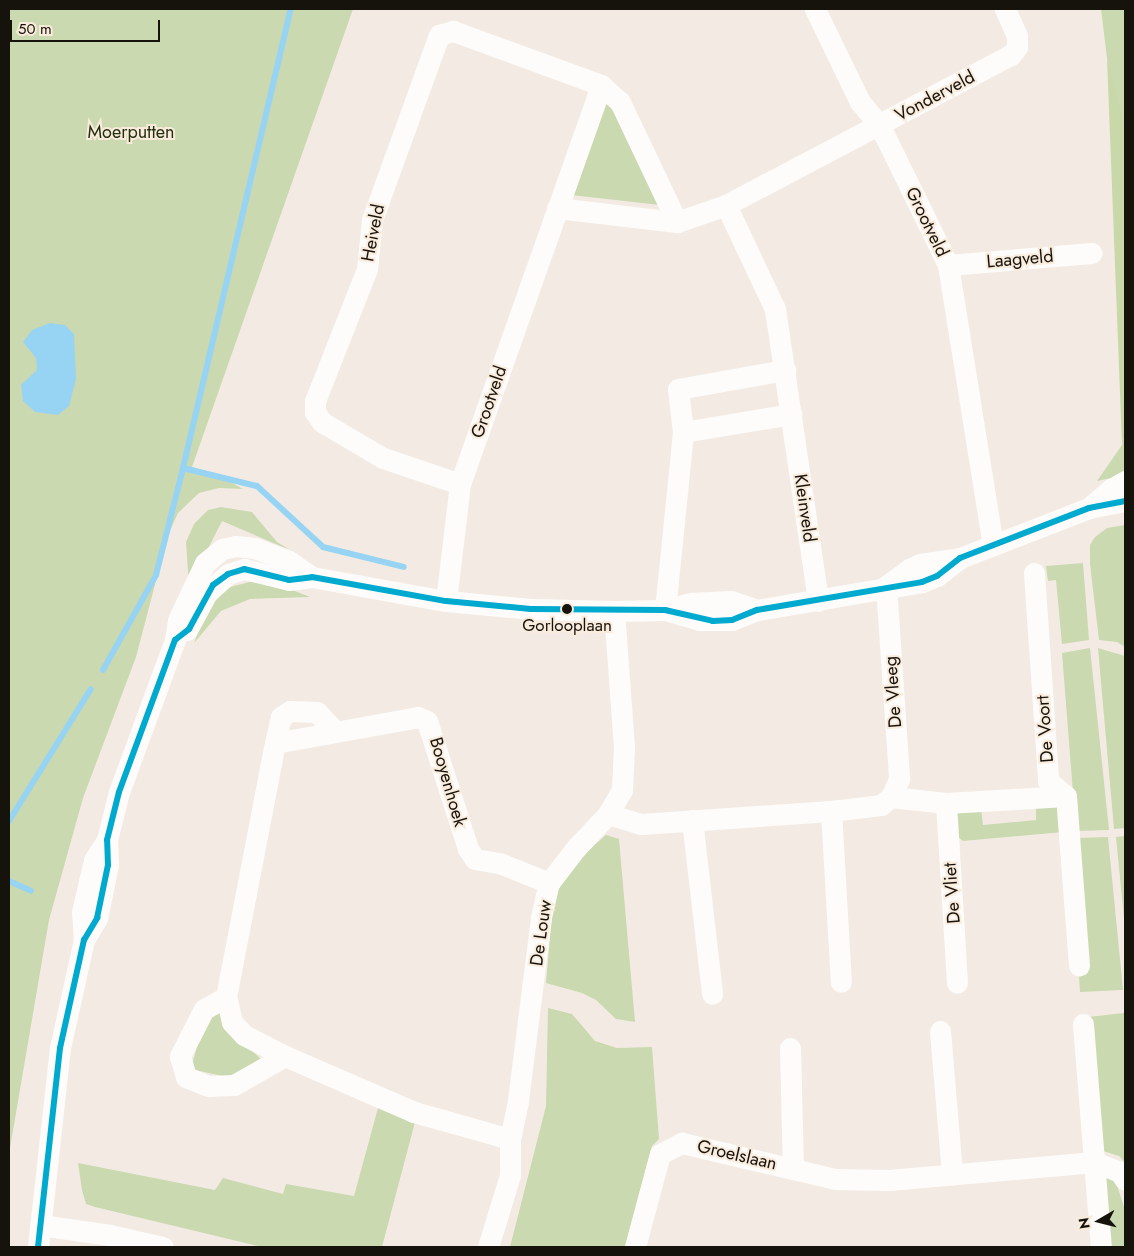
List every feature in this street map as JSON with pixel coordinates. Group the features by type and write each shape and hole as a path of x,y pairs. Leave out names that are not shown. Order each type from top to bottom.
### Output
{"street":[{"name":"Vonderveld","path":"815,9 860,102 880,126 1010,55 1017,47 1017,36 1005,9"},
{"name":"Heiveld","path":"460,484 384,458 322,422 315,412 315,401 367,269 372,220 439,35 453,31 601,85"},
{"path":"601,85 620,102 677,222"},
{"name":"Grootveld","path":"446,601 460,484 601,85"},
{"path":"557,208 677,222 726,205 880,126"},
{"name":"Grootveld","path":"880,126 948,265 992,545"},
{"name":"Kleinveld","path":"726,205 775,308 818,601"},
{"name":"Laagveld","path":"948,265 1091,253"},
{"path":"665,610 683,432 678,389 785,370"},
{"path":"683,432 792,414"},
{"path":"1089,508 1111,489 1125,481"},
{"path":"175,640 189,629 213,585 228,574 244,569 290,580 312,577 446,601 531,609 665,610 692,603 731,601 757,610 818,601 886,586 922,582 937,576 960,558 992,545 1089,508 1125,501"},
{"path":"38,1247 60,1048 84,940 97,918 108,866 107,840 119,792 175,640 178,620 205,563 222,549 236,546 254,548 289,561 312,577"},
{"name":"De Voort","path":"1034,574 1048,781 1066,796"},
{"name":"De Vleeg","path":"886,586 898,779 891,796"},
{"name":"De Louw","path":"488,1247 510,1175 510,1139 518,1100 541,917 548,883 576,848 608,814 622,790 624,747 614,611"},
{"name":"Booyenhoek","path":"510,1139 414,1112 284,1056 244,1035 232,1022 226,997 274,743 334,730 418,717 427,721 468,849 475,859 502,864 548,883"},
{"path":"608,814 641,824 831,811 880,805 891,796 946,803 1066,796 1079,966"},
{"name":"De Vliet","path":"946,803 957,983"},
{"path":"831,811 840,982"},
{"path":"692,820 712,994"},
{"path":"226,997 204,1009 180,1056 186,1077 208,1086 234,1085 284,1056"},
{"path":"1083,1024 1101,1247"},
{"path":"940,1031 952,1175"},
{"name":"Groelslaan","path":"790,1048 793,1168"},
{"name":"Groelslaan","path":"635,1247 660,1154 682,1142 835,1179 889,1180 1094,1162"},
{"path":"1094,1162 1120,1172 1125,1180"},
{"path":"40,1225 110,1235 163,1247"}],"green space":[{"name":"Moerputten","path":"9,9 353,9 192,467 216,474 243,489 219,488 199,493 178,513 168,535 136,657 83,798 49,920 9,1154"},
{"path":"1101,9 1125,9 1125,138 1107,58"},
{"path":"1107,58 1125,130 1125,434 1122,445"},
{"path":"609,102 660,205 571,195 604,103"},
{"path":"1125,434 1125,475 1097,481 1122,445"},
{"path":"221,507 252,512 277,542 290,550 222,521 189,586 186,542 194,524 208,510"},
{"path":"1125,525 1125,647 1117,642 1099,640 1090,564 1090,545 1095,537 1107,528"},
{"path":"1083,563 1089,640 1062,644 1056,580 1048,581 1046,566"},
{"path":"253,581 272,582 310,597 250,599 221,611 194,643 205,614 223,589"},
{"path":"1090,648 1109,830 1076,831 1062,653"},
{"path":"1098,648 1125,656 1125,828 1114,829"},
{"path":"1057,802 1063,832 963,841 958,837 956,814 960,809 981,808 983,825 1036,820 1036,803"},
{"path":"606,835 619,839 635,1022 616,1019 596,1000 582,993 546,983 552,913 559,884 576,861"},
{"path":"1125,836 1125,929 1116,837"},
{"path":"1108,837 1123,990 1080,992 1079,976 1087,974 1077,838"},
{"path":"548,1008 572,1014 595,1041 617,1048 652,1047 659,1139 652,1146 625,1247 510,1247 546,1106"},
{"path":"218,1011 228,1030 261,1059 231,1078 191,1069 204,1019"},
{"path":"1124,1013 1125,1162 1119,1156 1100,1150 1088,1017"},
{"path":"378,1108 415,1122 382,1247 262,1247 86,1204 78,1163 215,1190 223,1178 283,1194 286,1184 354,1196"},
{"path":"1102,1169 1114,1176 1125,1210 1125,1247 1109,1247"}],"water":[{"path":"50,323 65,325 74,334 76,379 69,406 58,415 35,412 23,401 21,385 37,370 36,358 23,342 32,330"}],"waterway":[{"path":"183,468 291,9"},
{"path":"103,670 156,575 183,468 257,486 323,547 404,567"},
{"path":"9,821 91,689"},
{"path":"9,881 31,891"}],"transit line":[{"path":"38,1247 60,1048 84,940 97,918 108,865 107,840 119,792 175,640 189,629 213,585 228,574 244,569 289,580 312,577 446,601 531,609 665,610 713,621 732,620 757,610 922,582 937,576 960,558 1089,508 1125,501"}],"place":[{"name":"Gorlooplaan","path":"567,609"}]}
